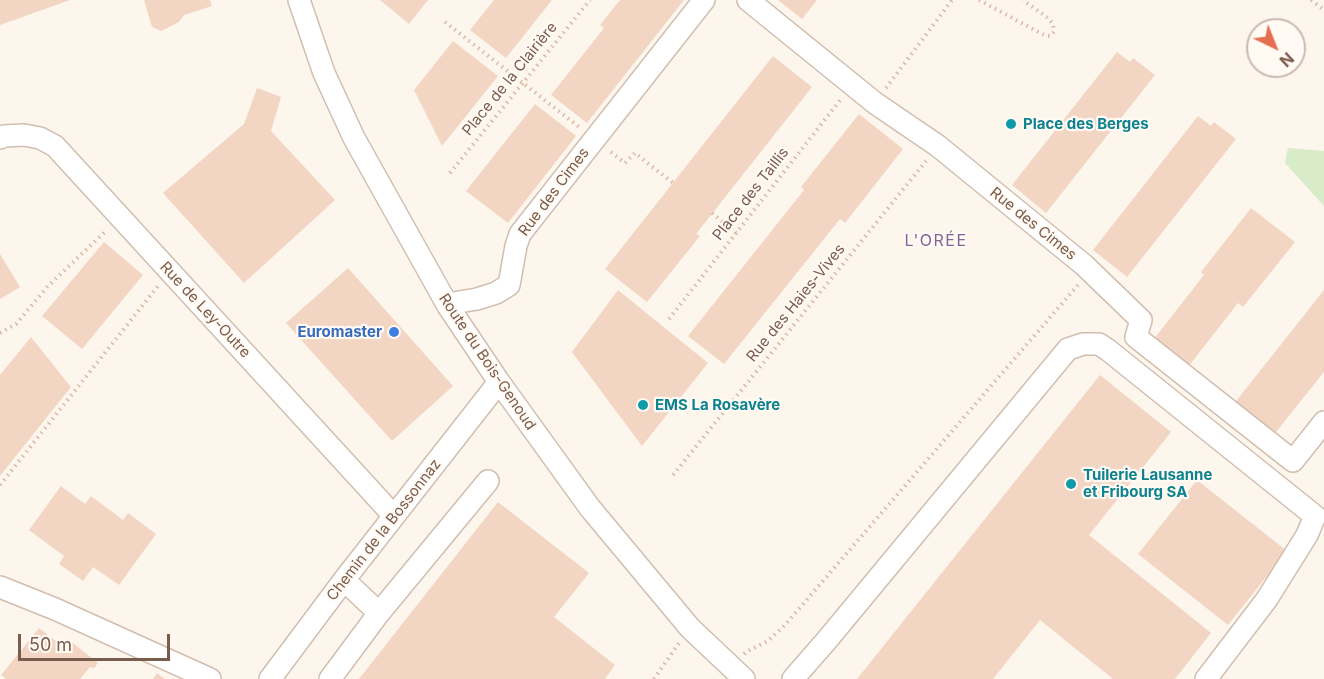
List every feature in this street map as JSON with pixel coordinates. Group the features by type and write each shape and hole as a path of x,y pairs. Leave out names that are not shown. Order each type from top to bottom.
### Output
{"street":[{"name":"Route du Bois-Genoud","path":"299,0 324,73 354,138 447,304 499,382 590,508 690,628 738,674"},
{"name":"Rue des Cimes","path":"447,304 477,299 496,293 509,285 520,234 704,0"},
{"name":"Rue des Cimes","path":"748,0 875,103 938,146 1090,271 1141,320 1136,337 1293,461 1324,422"},
{"name":"Rue de Ley-Outre","path":"0,138 24,135 40,138 55,146 394,516"},
{"path":"793,679 843,622 1068,349 1083,344 1099,344 1315,516 1307,535 1267,599 1206,679"},
{"name":"Chemin de la Bossonnaz","path":"270,679 344,580 499,382"},
{"path":"330,679 379,613 488,481"},
{"path":"344,580 379,613"},
{"path":"0,587 55,609 210,679"}],"path":[{"name":"Place de la Clairière","path":"450,173 590,0"},
{"path":"979,0 1044,35 1050,36 1054,32 1053,24 1023,0"},
{"path":"1311,0 1324,10"},
{"path":"875,103 951,1"},
{"path":"445,22 625,163 634,153 673,183"},
{"name":"Place des Taillis","path":"669,319 853,85"},
{"name":"Rue des Haies-Vives","path":"673,475 938,146"},
{"path":"712,213 736,233"},
{"path":"0,333 16,324 48,286 120,217"},
{"path":"0,485 170,271"},
{"path":"738,674 746,652 768,641 785,625 1090,271"},
{"path":"654,679 690,628"}],"green space":[{"path":"1288,148 1324,151 1324,206 1285,163"}],"building":[{"path":"0,0 70,0 0,25"},
{"path":"144,0 210,0 212,6 184,15 179,22 161,31 152,27"},
{"path":"380,0 428,0 409,24"},
{"path":"494,0 552,0 506,58 470,30"},
{"path":"620,0 684,0 587,123 551,95 604,28 600,25"},
{"path":"778,0 817,0 802,19"},
{"path":"453,41 498,76 442,146 414,90"},
{"path":"1117,52 1130,62 1133,58 1155,75 1046,213 1012,185"},
{"path":"773,56 812,87 696,234 700,236 647,302 605,269"},
{"path":"257,88 281,97 271,131 335,200 244,283 163,193 244,124"},
{"path":"535,104 576,136 508,223 466,191"},
{"path":"859,114 903,149 845,223 840,219 724,364 688,336 804,190 801,187"},
{"path":"1198,116 1211,126 1214,122 1236,139 1127,277 1093,250"},
{"path":"1251,208 1295,242 1243,307 1238,303 1188,367 1153,340 1204,275 1201,272"},
{"path":"104,242 143,275 82,349 42,316"},
{"path":"0,254 20,287 0,299"},
{"path":"348,268 453,386 392,441 286,323"},
{"name":"EMS La Rosavère","path":"618,290 708,363 642,446 572,352"},
{"path":"1324,290 1324,372 1272,437 1233,405"},
{"path":"31,337 71,387 0,476 0,375"},
{"name":"Tuilerie Lausanne et Fribourg SA","path":"1100,375 1171,432 1089,535 1211,633 1175,679 1113,679 1040,620 993,679 857,679"},
{"path":"1197,480 1287,551 1228,625 1138,554"},
{"path":"61,486 85,504 91,496 123,520 128,513 156,534 119,585 93,567 83,581 59,564 64,556 29,530"},
{"path":"498,502 589,573 554,617 615,665 605,679 359,679"},
{"path":"39,628 62,646 68,639 98,663 94,668 90,667 80,679 6,679 1,675"},
{"path":"157,673 165,679 153,679"}],"place":[{"name":"Place des Berges","path":"1011,124"},
{"name":"Euromaster","path":"394,332"},
{"name":"EMS La Rosavère","path":"643,405"},
{"name":"Tuilerie Lausanne et Fribourg SA","path":"1071,484"}],"district":[{"name":"L'ORÉE","path":"936,241"}]}
